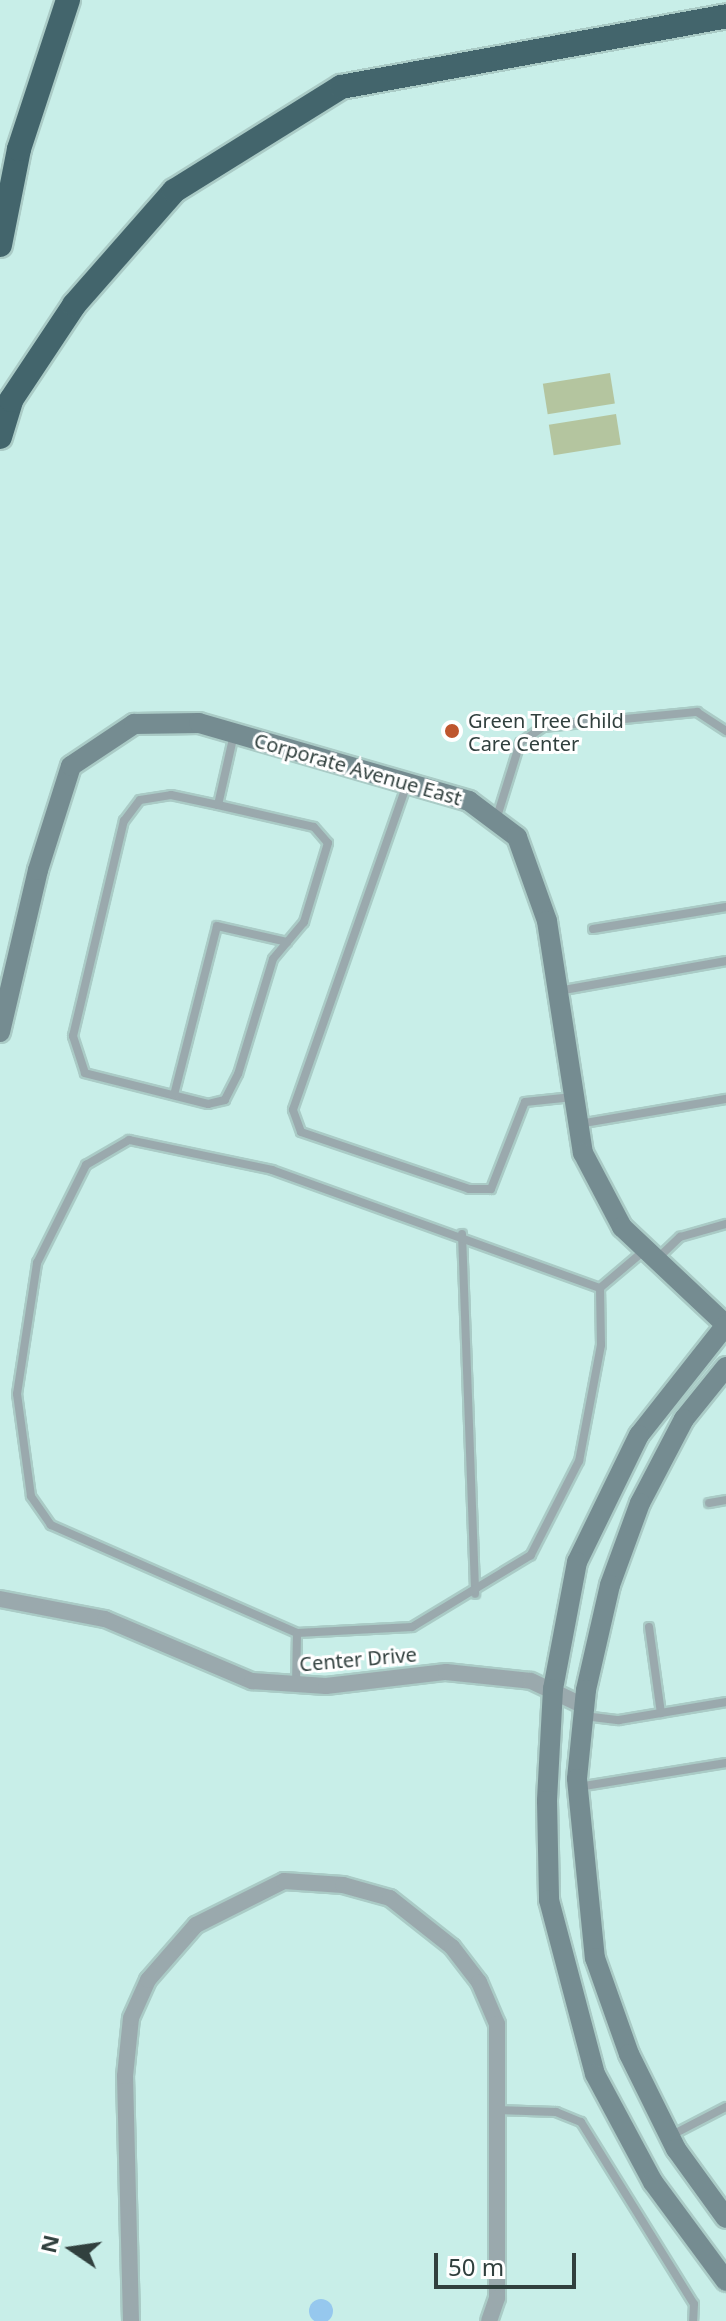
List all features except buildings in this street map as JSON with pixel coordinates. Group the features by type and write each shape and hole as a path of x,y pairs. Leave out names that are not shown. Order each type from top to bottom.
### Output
{"highway":[{"path":"0,245 19,149 68,0"},
{"path":"0,437 11,400 74,305 174,191 341,87 726,16"}],"street":[{"name":"Corporate Avenue East","path":"0,1032 38,870 71,766 134,724 199,723 469,801 517,837 547,921 583,1153 622,1227 726,1325"},
{"path":"726,1325 639,1435 577,1562 553,1689 549,1900 595,2074 653,2182 726,2281"},
{"path":"726,1367 684,1419 640,1503 610,1585 584,1711 577,1787 595,1958 629,2054 670,2136 726,2218"},
{"name":"Center Drive","path":"0,1599 105,1619 252,1681 296,1686 446,1672 553,1689 584,1711"},
{"path":"131,2321 125,2076 131,2018 148,1980 196,1925 284,1881 343,1885 390,1898 452,1947 479,1982 497,2024 497,2298 489,2321"}],"lane":[{"path":"495,821 520,743 543,727 697,712 726,731"},
{"path":"218,805 234,733"},
{"path":"407,783 293,1110 301,1132 469,1189 491,1189 525,1102 574,1096"},
{"path":"171,795 314,827 328,843 304,922 287,942 273,959 225,1100 174,1095 85,1073 73,1036 124,821 140,800 171,795"},
{"path":"593,929 726,907"},
{"path":"174,1095 217,926 287,942"},
{"path":"558,991 726,961"},
{"path":"578,1124 726,1099"},
{"path":"129,1140 272,1170 462,1234 600,1288 601,1345 579,1461 531,1555 475,1594 412,1627 297,1633 51,1525 31,1496 17,1394 37,1263 86,1165 129,1140"},
{"path":"600,1288 680,1237 726,1224"},
{"path":"462,1234 475,1594"},
{"path":"709,1503 726,1500"},
{"path":"649,1627 661,1713"},
{"path":"296,1686 297,1633"},
{"path":"584,1711 661,1713 726,1702"},
{"path":"577,1787 726,1763"},
{"path":"670,2136 726,2107"},
{"path":"497,2110 556,2112 581,2122 694,2304 693,2321"}],"green space":[{"path":"610,373 615,404 548,414 543,384"},
{"path":"616,414 621,445 554,455 549,425"}],"water":[{"path":"321,2299 329,2303 333,2311 329,2319 321,2323 313,2319 309,2311 313,2303"}],"place":[{"name":"Green Tree Child Care Center","path":"452,731"}]}
